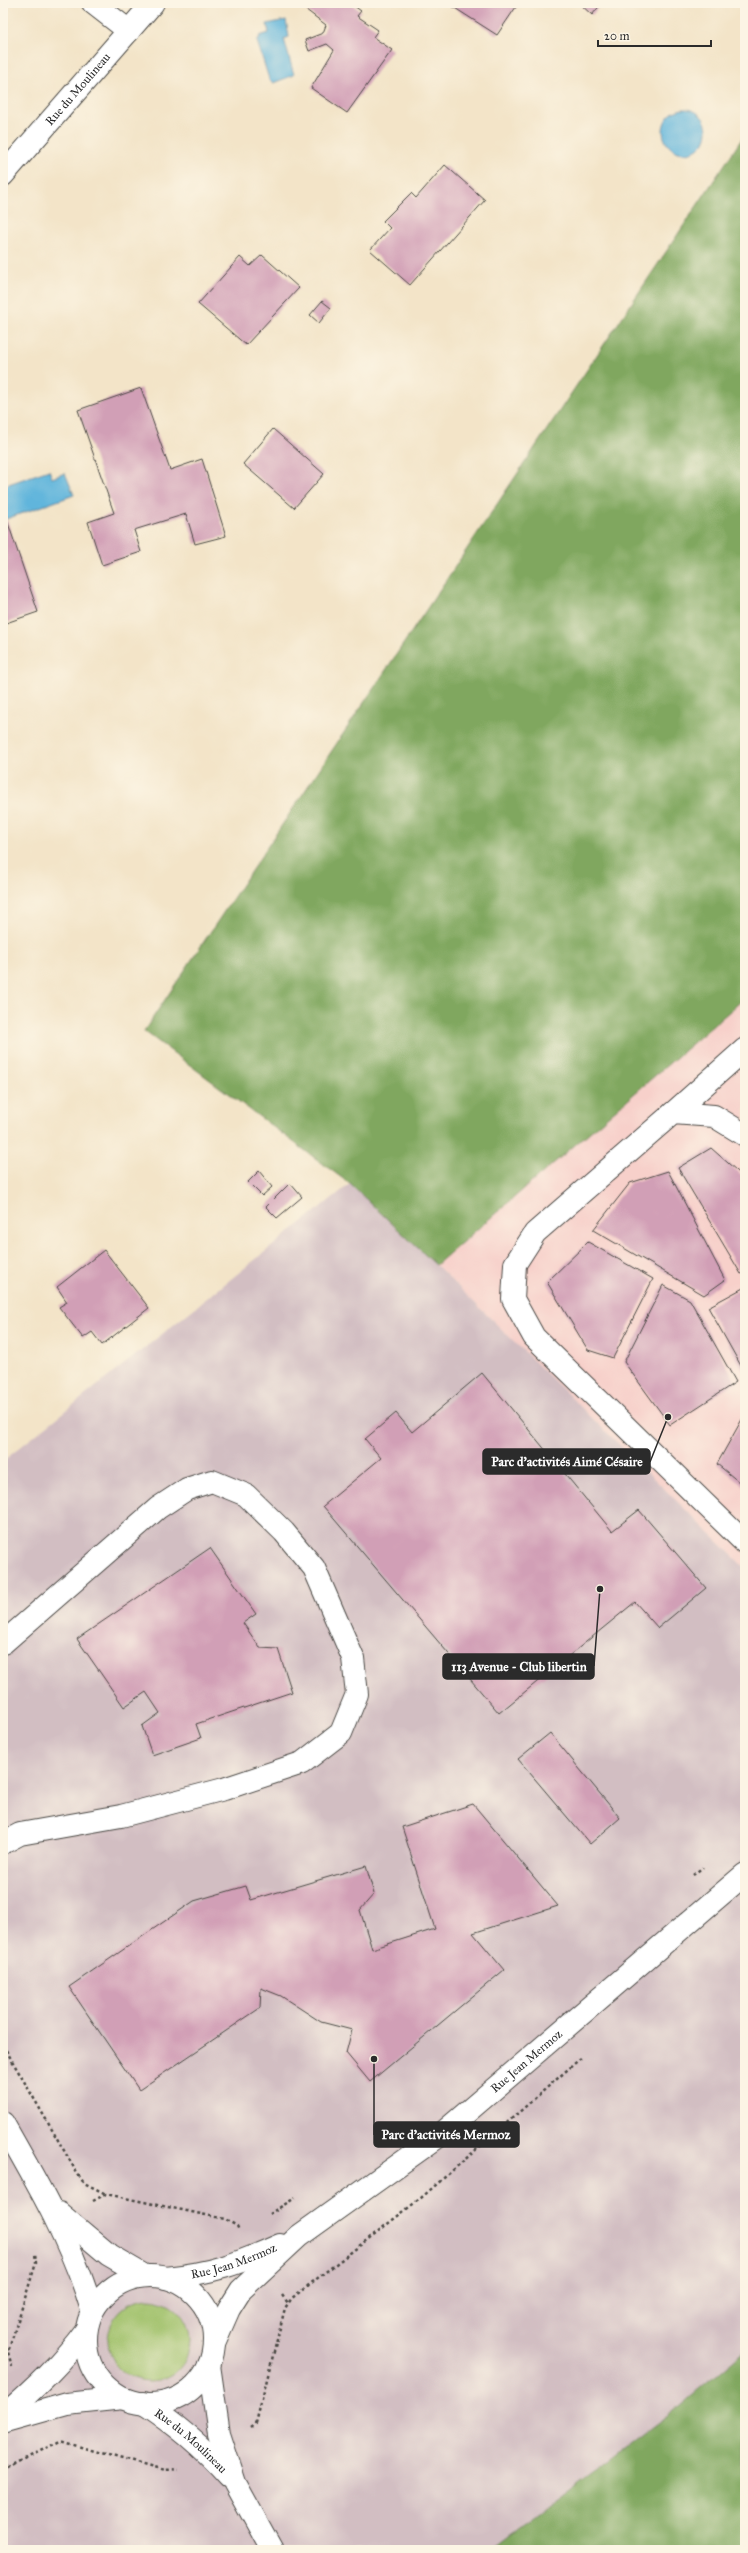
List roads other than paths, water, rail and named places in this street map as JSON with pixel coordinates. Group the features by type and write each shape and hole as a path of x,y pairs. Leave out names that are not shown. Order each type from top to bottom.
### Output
{"street":[{"path":"93,3 129,31"},
{"name":"Rue du Moulineau","path":"3,175 154,3"},
{"path":"745,1049 535,1233 515,1264 513,1300 534,1338 745,1543"},
{"path":"673,1113 714,1116 745,1134"},
{"path":"3,1643 158,1508 187,1490 212,1481 246,1495 284,1532 314,1568 353,1658 357,1694 341,1733 302,1763 224,1789 121,1816 20,1834 3,1843"},
{"name":"Rue Jean Mermoz","path":"214,2343 229,2309 242,2290 299,2236 439,2136 745,1874"},
{"path":"3,2123 50,2204 82,2274 89,2320 87,2350 94,2370 106,2386 133,2400"},
{"path":"50,2204 109,2255 145,2276"},
{"name":"Rue Jean Mermoz","path":"166,2278 202,2274 225,2268 299,2236"},
{"path":"3,2416 50,2374 70,2353 106,2293 124,2281 145,2276 166,2278 186,2287 202,2302 211,2322 214,2343 209,2365 198,2382 182,2395 163,2402 133,2400 67,2404 3,2422"},
{"name":"Rue du Moulineau","path":"209,2365 217,2451 272,2550"},
{"name":"Rue du Moulineau","path":"133,2400 172,2422 217,2451"}],"water":[{"path":"286,20 289,37 284,39 294,75 273,83 269,79 257,41 260,39 259,36 269,33 267,24"},
{"path":"681,109 689,109 694,110 701,115 706,122 706,140 701,147 694,152 681,153 673,150 666,143 663,135 663,127 666,119 673,112"},
{"path":"49,470 52,478 65,473 74,495 3,520 3,486"}],"place":[{"name":"Parc d'activités Aimé Césaire","path":"668,1417"},
{"name":"113 Avenue - Club libertin","path":"600,1589"},
{"name":"Parc d'activités Mermoz","path":"374,2059"}]}
